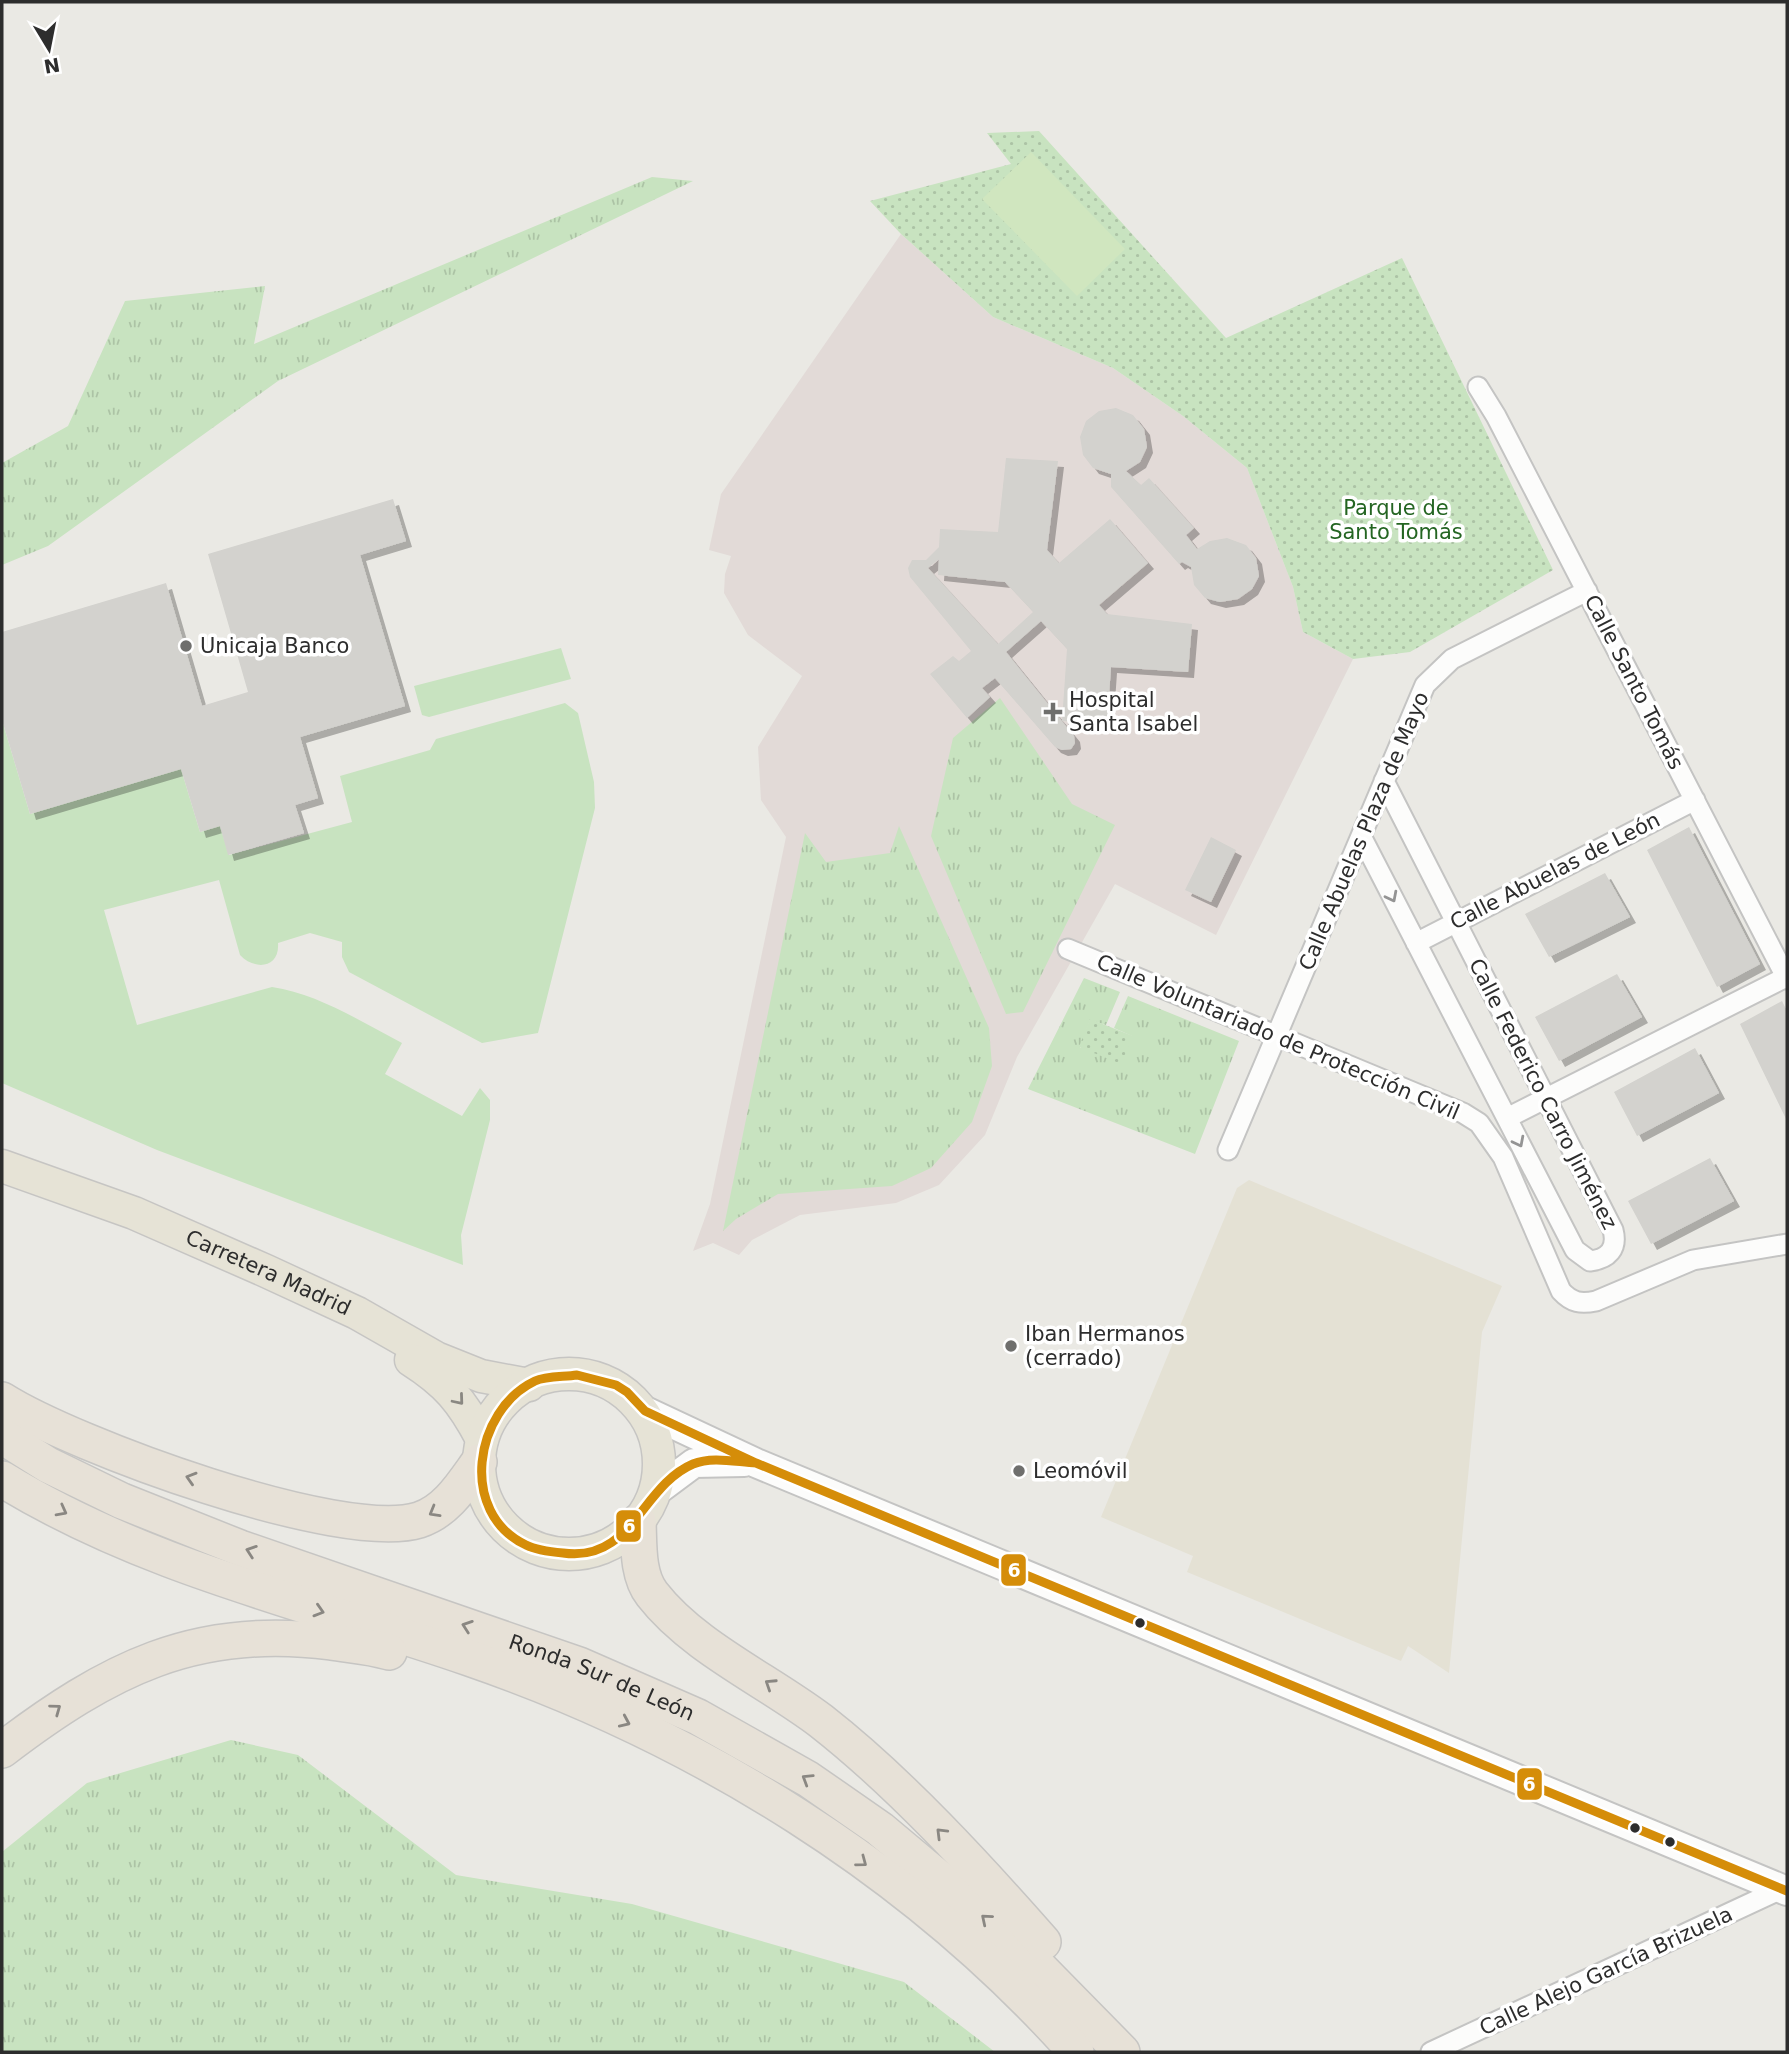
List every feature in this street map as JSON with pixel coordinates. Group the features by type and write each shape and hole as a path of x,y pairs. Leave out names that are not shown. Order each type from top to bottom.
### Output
{"highway":[{"name":"Carretera Madrid","path":"2,1166 134,1213 218,1250 357,1313 436,1358 481,1376 530,1385"},
{"name":"Carretera Madrid","path":"2,1184 116,1226 384,1343 440,1379 465,1407 480,1450"},
{"path":"2,1400 127,1459 296,1511 385,1526 420,1520 441,1509 480,1450 493,1416 510,1397 530,1385 553,1377 576,1375 596,1378 628,1393 643,1410 657,1445 660,1464 655,1492 638,1522 617,1540 591,1551 563,1554 536,1548 512,1535 492,1514 482,1489 480,1450"},
{"name":"Ronda Sur de León","path":"2,1436 48,1465 122,1501 240,1548 579,1665 698,1717 808,1779 880,1829 1009,1937 1122,2052"},
{"name":"Ronda Sur de León","path":"2,1479 101,1532 214,1578 471,1658 682,1748 780,1803 860,1860 961,1940 1076,2052"},
{"path":"638,1522 640,1562 649,1590 662,1607 688,1630 823,1723 886,1780 965,1858 1049,1948 1102,2009 1128,2052"},
{"path":"2,1750 64,1703 125,1669 184,1649 237,1640 294,1637 381,1649 490,1683 574,1700"}],"main road":[{"path":"643,1410 756,1463 1784,1890"},
{"path":"655,1492 694,1463 756,1463"}],"street":[{"name":"Calle Santo Tomás","path":"1478,387 1496,416 1787,978"},
{"name":"Calle Abuelas Plaza de Mayo","path":"1228,1150 1424,685 1452,659 1587,591"},
{"name":"Calle Federico Carro Jiménez","path":"1361,836 1575,1250 1590,1261 1600,1260 1614,1249 1613,1230 1384,781"},
{"name":"Calle Abuelas de León","path":"1416,943 1695,800"},
{"name":"Calle Voluntariado de Protección Civil","path":"1068,949 1463,1113 1479,1123 1503,1157 1561,1291 1569,1300 1583,1304 1597,1301 1693,1260 1787,1244"},
{"path":"1507,1118 1787,978"},
{"name":"Calle Alejo García Brizuela","path":"1431,2052 1784,1890"}],"shaded area":[{"name":"Hospital Santa Isabel","path":"901,234 993,317 1113,368 1183,416 1247,468 1293,587 1303,632 1353,659 1216,935 1115,884 1017,1057 985,1135 939,1185 896,1203 800,1215 752,1240 739,1255 713,1243 693,1251 710,1204 786,837 761,800 758,747 802,676 748,635 724,593 725,574 731,556 709,550 721,494"},
{"path":"1249,1180 1502,1286 1482,1332 1449,1673 1408,1646 1401,1661 1187,1572 1193,1556 1101,1517 1237,1188"}],"green space":[{"name":"Parque de Santo Tomás","path":"1039,131 1226,338 1402,258 1553,570 1410,652 1353,659 1303,632 1293,587 1247,468 1183,416 1113,368 993,317 901,234 870,201 1011,164 987,133"},
{"path":"1031,152 1125,249 1077,296 982,199"},
{"path":"652,177 693,181 278,381 48,546 2,565 2,463 68,426 125,301 265,286 254,344"},
{"path":"561,648 571,679 429,717 422,715 414,686"},
{"path":"1000,698 1072,804 1115,825 1023,1012 1006,1014 931,836 953,738"},
{"path":"565,703 578,713 594,782 595,808 538,1033 482,1043 349,972 342,957 342,942 310,933 278,943 278,951 271,962 259,965 246,960 240,955 219,880 104,910 137,1025 272,987 322,1002 402,1043 385,1074 462,1116 480,1088 490,1100 490,1120 461,1235 463,1265 157,1150 2,1083 2,720 30,814 181,769 200,832 220,826 229,855 352,822 340,776 430,750 436,739"},
{"path":"899,826 989,1028 992,1066 972,1122 931,1168 892,1186 778,1194 736,1219 723,1231 805,833 826,862 890,853"},
{"path":"1084,978 1120,992 1106,1025 1090,1020 1080,1048 1132,1036 1114,1028 1128,996 1239,1041 1195,1154 1028,1089"},
{"path":"1090,1019 1133,1036 1121,1064 1079,1047"},
{"path":"231,1740 298,1755 456,1875 632,1904 904,1982 995,2052 2,2052 2,1852 87,1783"}],"building":[{"path":"1116,408 1133,415 1144,429 1147,447 1140,462 1126,471 1141,485 1149,478 1194,528 1186,535 1197,549 1210,541 1227,538 1246,545 1256,558 1259,576 1252,589 1238,599 1220,602 1205,598 1194,585 1191,567 1182,562 1179,564 1111,487 1111,474 1093,468 1083,455 1080,437 1086,421 1099,411"},
{"path":"1006,458 1058,461 1047,550 1059,563 1110,519 1148,563 1099,605 1107,614 1192,624 1188,672 1111,667 1107,724 1062,721 1067,649 1041,621 1006,652 1074,736 1075,743 1071,749 1062,750 1055,747 995,678 982,688 990,697 967,718 930,674 953,656 959,661 971,651 910,577 908,568 912,560 926,560 939,547 940,529 998,532","holes":["939,559 938,575 1005,582 1033,612 998,644 928,568"]},
{"path":"393,499 406,541 360,555 405,706 300,737 318,798 295,805 304,833 228,855 220,826 200,832 181,769 30,814 2,720 2,632 166,583 202,706 248,692 208,554"},
{"path":"1689,827 1760,964 1717,987 1647,850"},
{"path":"1211,837 1236,850 1211,902 1185,890"},
{"path":"1605,873 1630,917 1549,957 1525,914"},
{"path":"1617,974 1642,1017 1559,1061 1535,1017"},
{"path":"1782,1001 1787,1011 1787,1121 1740,1024"},
{"path":"1695,1048 1719,1093 1637,1136 1614,1092"},
{"path":"1710,1158 1734,1201 1651,1244 1628,1201"}],"transit line":[{"name":"6","path":"577,1375 616,1385 627,1392 645,1411 756,1463 716,1460 693,1464 675,1475 660,1489 621,1535 605,1546 586,1553 563,1553 526,1545 504,1530 490,1510 483,1487 482,1462 487,1437 498,1414 514,1395 539,1379 577,1375"},
{"name":"6","path":"756,1463 1787,1891"}],"place":[{"name":"Unicaja Banco","path":"186,646"},
{"name":"Hospital Santa Isabel","path":"1053,712"},
{"name":"Iban Hermanos (cerrado)","path":"1011,1346"},
{"name":"Leomóvil","path":"1019,1471"}]}
